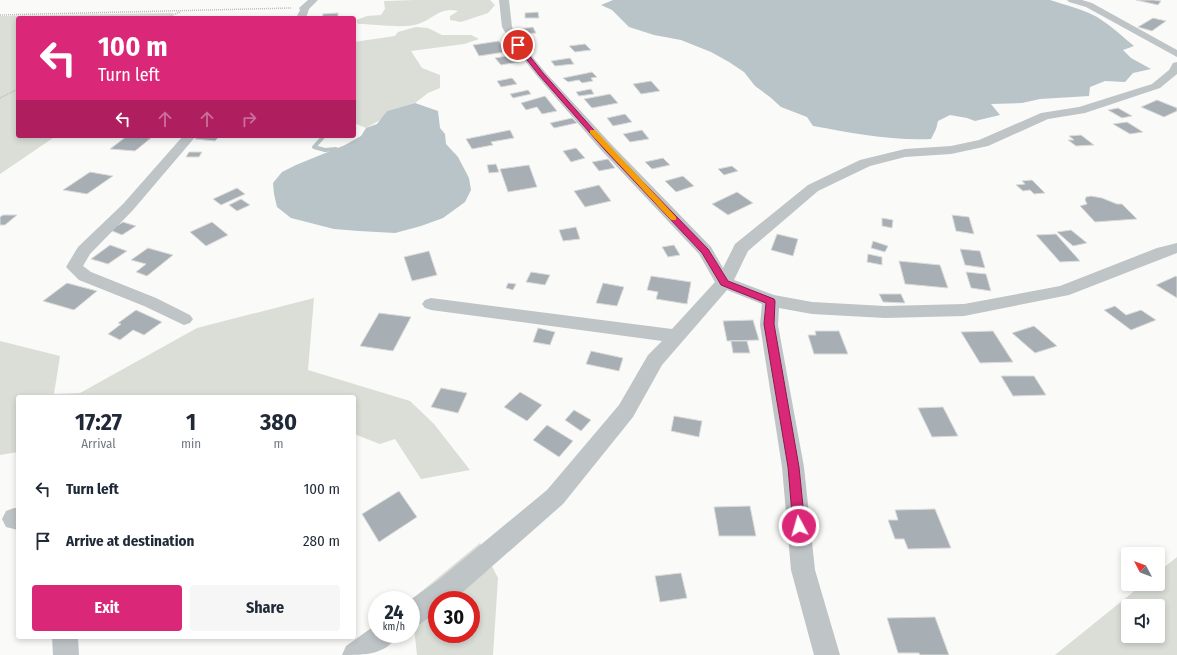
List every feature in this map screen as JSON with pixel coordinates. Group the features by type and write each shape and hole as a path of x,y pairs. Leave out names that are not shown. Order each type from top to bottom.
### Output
{"street":[{"path":"302,16 305,10 304,8 313,0"},
{"path":"504,0 507,27 518,45 541,74 607,148 705,251 724,283 771,301 812,308 885,312 964,310 1063,291 1177,248"},
{"path":"1072,0 1088,5 1177,54"},
{"path":"1088,5 1105,3"},
{"path":"420,609 446,590 555,497 626,411 655,360 724,283 742,248 813,188 865,163 905,153 951,150 983,143 1045,116 1081,110 1156,86 1173,72 1177,65"},
{"path":"184,319 150,302 85,276 74,267 84,251 128,207 188,138"},
{"path":"771,301 769,324 793,467 804,570 827,655"},
{"path":"431,304 677,336"},
{"path":"65,639 66,655"},
{"path":"355,655 372,643"}],"path":[{"path":"0,14 304,8"},
{"path":"170,16 182,10"},
{"path":"0,98 16,90"}],"shaded area":[{"path":"490,0 495,5 488,13 461,22 450,20 450,16 458,11 452,10 447,10 437,14 418,24 405,26 358,24 356,20 367,16 381,15 385,9 384,1"},
{"path":"613,0 1050,0 1074,7 1102,20 1134,46 1123,50 1131,58 1151,69 1133,73 1125,82 1105,81 1090,87 1089,96 1040,99 1022,103 991,104 1000,115 975,121 950,115 938,121 931,139 902,139 872,136 813,126 807,117 781,107 755,86 744,72 711,52 681,40 654,35 629,27 612,10 601,5"},
{"path":"173,13 172,16 16,16 16,138 53,138 0,174 0,16"},
{"path":"416,27 428,28 442,35 471,35 479,39 464,44 411,51 422,68 440,75 440,88 428,93 415,103 387,111 382,119 366,128 356,124 356,42 395,36 398,32"},
{"path":"415,103 438,111 440,128 445,134 446,144 458,157 469,178 471,190 465,202 443,218 395,233 334,229 291,218 277,207 273,183 282,172 345,145 361,136 366,128 377,124 387,111"},
{"path":"314,298 308,370 410,401 434,424 470,470 421,479 395,439 380,444 356,435 356,395 16,395 16,452 0,455 0,341 60,356 54,394 80,393 197,328"},
{"path":"480,543 498,578 493,655 417,655 416,643 420,643 420,593"},
{"path":"1177,557 1177,655 1055,655 1121,602 1121,643 1165,643 1165,599 1124,599 1134,591 1165,591 1165,566"}],"building":[{"path":"1136,0 1154,0 1161,1 1158,5"},
{"path":"538,12 539,18 525,18 525,13"},
{"path":"338,13 338,16 322,16 323,14"},
{"path":"1153,18 1166,21 1152,31 1138,27"},
{"path":"533,27 536,33 522,34 520,29"},
{"path":"499,41 505,52 479,56 473,45"},
{"path":"585,44 591,50 575,52 569,46"},
{"path":"513,55 519,62 501,65 495,58"},
{"path":"570,58 574,64 555,66 551,61"},
{"path":"592,72 597,77 591,78 593,81 582,83 579,80 568,82 563,78"},
{"path":"512,78 517,84 501,87 497,81"},
{"path":"651,81 660,91 641,94 633,84"},
{"path":"591,89 594,94 579,96 576,92"},
{"path":"528,90 531,94 513,98 510,94"},
{"path":"610,94 618,103 592,108 584,99"},
{"path":"545,96 557,111 542,114 537,107 526,110 521,103"},
{"path":"1157,100 1177,108 1177,111 1164,117 1141,107"},
{"path":"1118,108 1132,116 1122,118 1108,110"},
{"path":"625,114 632,122 613,126 607,118"},
{"path":"572,118 577,123 554,128 550,123"},
{"path":"1127,122 1143,132 1130,134 1113,124"},
{"path":"510,130 514,138 491,142 493,145 472,149 466,139"},
{"path":"642,130 649,139 630,142 623,134"},
{"path":"1081,135 1094,145 1076,146 1068,140 1074,140 1069,136"},
{"path":"124,138 151,138 135,151 110,149"},
{"path":"196,138 218,138 215,141 195,139"},
{"path":"576,148 585,158 571,162 563,151"},
{"path":"189,152 202,152 199,157 186,157"},
{"path":"663,158 670,165 652,169 645,162"},
{"path":"608,159 615,168 599,171 592,162"},
{"path":"496,164 499,172 489,173 487,165"},
{"path":"529,165 537,187 508,192 500,169"},
{"path":"732,166 738,171 724,175 718,169"},
{"path":"90,172 113,176 87,194 63,190"},
{"path":"683,176 694,186 676,192 665,181"},
{"path":"1032,180 1045,193 1034,194 1030,190 1023,191 1016,185 1025,184 1022,181"},
{"path":"599,185 611,201 585,207 574,191"},
{"path":"237,188 245,194 221,205 213,199"},
{"path":"737,192 753,203 728,215 712,204"},
{"path":"1091,196 1102,198 1117,204 1122,204 1137,219 1095,222 1080,206 1087,204 1085,200 1086,197"},
{"path":"241,199 250,205 237,211 229,205"},
{"path":"3,215 17,215 5,225 0,225 0,217"},
{"path":"952,215 969,217 974,234 956,231"},
{"path":"882,218 893,220 892,228 882,226"},
{"path":"123,222 136,226 122,235 110,230"},
{"path":"212,222 228,235 206,246 190,232"},
{"path":"576,227 580,239 563,241 559,230"},
{"path":"1071,230 1087,243 1073,246 1057,232"},
{"path":"777,234 798,239 793,256 771,250"},
{"path":"1056,234 1080,261 1060,262 1036,235"},
{"path":"873,241 888,246 885,252 871,248"},
{"path":"110,245 127,251 108,264 91,259"},
{"path":"674,245 680,255 668,257 662,247"},
{"path":"148,248 173,255 147,276 136,272 146,264 131,260"},
{"path":"960,249 980,251 985,268 965,265"},
{"path":"429,251 437,275 412,281 404,257"},
{"path":"868,254 882,257 882,265 867,262"},
{"path":"899,261 940,265 948,288 905,284"},
{"path":"531,272 550,275 545,285 526,282"},
{"path":"966,272 986,274 991,291 971,288"},
{"path":"651,276 691,282 687,304 656,299 658,292 647,290"},
{"path":"1176,276 1177,277 1177,298 1156,285"},
{"path":"67,283 97,291 74,310 43,301"},
{"path":"508,283 516,284 513,290 506,288"},
{"path":"603,283 624,287 617,306 596,303"},
{"path":"879,294 901,294 905,303 883,302"},
{"path":"1115,306 1126,315 1141,310 1156,320 1131,330 1104,310"},
{"path":"136,310 162,322 144,335 133,330 120,340 108,334 121,324 118,323"},
{"path":"379,313 411,317 393,351 360,346"},
{"path":"753,320 759,340 727,341 723,321"},
{"path":"1034,326 1057,346 1035,353 1012,333"},
{"path":"538,328 555,332 550,345 533,342"},
{"path":"815,331 839,331 848,354 814,354 808,335 816,335"},
{"path":"993,331 1013,362 980,363 961,332"},
{"path":"731,341 747,341 750,353 733,353"},
{"path":"591,351 623,358 619,371 586,364"},
{"path":"1001,376 1034,376 1046,395 1013,396"},
{"path":"441,388 467,393 458,413 431,407"},
{"path":"520,392 542,405 527,421 504,407"},
{"path":"943,407 958,436 932,437 918,408"},
{"path":"574,410 591,420 581,431 565,420"},
{"path":"674,416 702,421 699,437 671,431"},
{"path":"547,425 573,441 559,457 533,440"},
{"path":"399,491 417,517 379,542 362,514"},
{"path":"750,506 756,536 719,536 714,507"},
{"path":"935,509 951,548 908,549 904,539 895,539 888,520 898,520 895,510"},
{"path":"681,573 687,598 660,602 655,576"},
{"path":"935,617 949,655 898,653 887,618"}],"waterway":[{"path":"322,138 314,147 325,150 336,149"}],"slow traffic":[{"path":"592,132 673,218"}],"route":[{"path":"518,45 541,74 607,148 705,251 724,283 771,301 769,324 793,467 799,526"}]}
